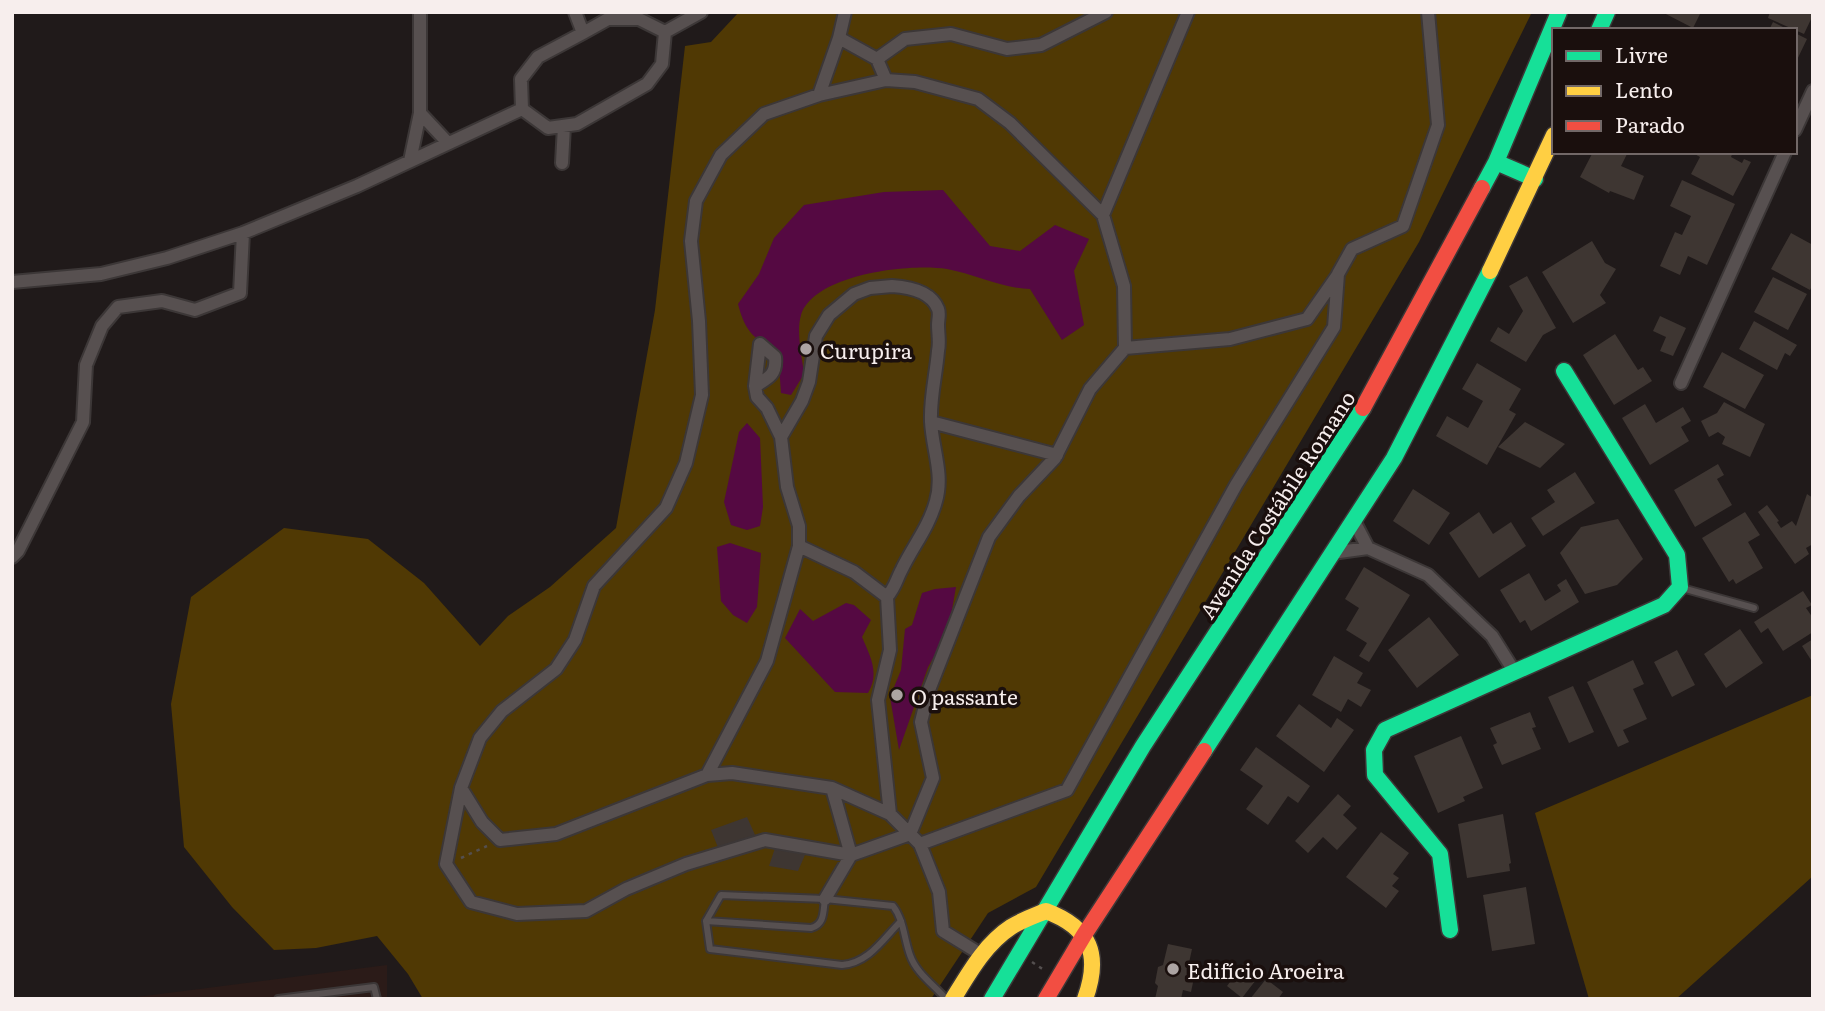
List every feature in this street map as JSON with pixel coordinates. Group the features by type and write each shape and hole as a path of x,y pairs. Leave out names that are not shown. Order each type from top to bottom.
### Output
{"main road":[{"path":"1600,28 1607,12"},
{"name":"Avenida Costábile Romano","path":"992,999 1143,746 1354,425 1496,162 1552,29"},
{"path":"1046,999 1084,935 1394,458 1552,140"},
{"path":"1496,162 1535,178"},
{"path":"1450,930 1440,854 1375,775 1374,750 1385,730 1664,605 1680,587 1677,555 1564,371"},
{"path":"953,999 982,956 1007,929 1046,911 1066,918 1084,935 1092,951 1095,966 1085,999"}],"street":[{"path":"410,161 420,113 420,12"},
{"path":"575,12 583,33"},
{"path":"665,32 701,12"},
{"path":"819,96 845,12"},
{"path":"877,59 905,39 951,34 1007,49 1041,45 1105,12"},
{"path":"1103,215 1188,12"},
{"path":"1125,348 1230,339 1307,319 1352,249 1403,226 1438,125 1428,12"},
{"path":"522,109 521,79 538,57 608,19 639,19 665,32"},
{"path":"522,109 548,128 577,124 593,117 647,84 662,64 665,32"},
{"path":"839,38 877,59 886,80"},
{"path":"886,80 915,82 978,99 1010,122 1103,215 1124,286 1125,348 1090,389 1057,455 1019,496 989,537 929,690 922,722 933,778 910,834 851,855 765,840 687,864 626,889 586,911 517,914 471,902 446,864 461,788 480,738 502,711 556,669 575,639 594,586 666,508 686,463 702,394 699,321 691,240 696,201 721,155 764,114 819,96 886,80"},
{"path":"1797,126 1813,91"},
{"path":"12,282 101,274 167,258 243,233 357,186 522,109"},
{"path":"420,113 448,143"},
{"path":"562,163 564,126"},
{"path":"1681,383 1784,154"},
{"path":"12,557 18,551 83,422 86,365 102,327 118,307 162,301 195,310 240,293 243,233"},
{"path":"920,844 1067,790 1236,485 1334,327 1338,274"},
{"path":"781,437 802,401 809,382 816,336 829,315 853,294 870,288 911,288 934,302 939,311 939,348 931,422 937,453 937,500 922,537 887,597 890,650 878,700 890,814"},
{"path":"707,775 767,661 799,546 799,526 787,487 781,437 767,408 757,397 755,386"},
{"path":"931,422 1057,455"},
{"path":"1353,519 1368,548"},
{"path":"799,546 854,572 887,597"},
{"path":"1332,553 1368,548 1428,575 1492,636 1514,671"},
{"path":"461,788 482,822 500,840 556,834 707,775 732,773 832,788 890,814 920,844 939,892 943,931 982,956"},
{"path":"825,899 851,855 832,788"}],"lane":[{"path":"1680,587 1754,608"},
{"path":"901,921 865,959 856,964 842,965 710,949 706,922 721,895 825,899 893,906 901,921 910,956 916,967 947,999"},
{"path":"706,922 811,928 822,921 825,899"},
{"path":"278,999 374,987 377,999"}],"path":[{"path":"446,864 500,840"}],"shaded area":[{"path":"739,12 1532,12 1419,242 1036,887 988,913 931,999 423,999 408,974 377,936 316,948 274,950 232,907 184,847 171,704 191,597 284,528 368,539 424,583 480,646 508,616 550,587 616,528 655,310 685,46 711,42"},
{"path":"943,190 990,246 1020,251 1055,225 1089,239 1074,271 1084,325 1062,340 1030,289 1009,286 957,271 910,268 865,274 824,290 809,301 801,315 799,336 804,374 791,395 781,393 778,351 751,333 738,304 759,274 774,238 804,205 884,192"},
{"path":"747,423 760,438 763,507 760,526 747,530 731,525 724,502 739,432"},
{"path":"730,543 761,553 757,607 747,623 733,615 721,601 717,547"},
{"path":"956,587 948,632 928,667 899,750 890,697 901,670 905,629 912,625 922,593"},
{"path":"846,603 854,605 871,620 862,637 871,658 873,672 872,686 868,693 835,692 785,638 800,609 813,621"},
{"path":"1813,695 1813,876 1676,999 1589,999 1535,813"},
{"path":"387,965 387,999 121,999"}],"building":[{"path":"1662,12 1701,12 1693,28"},
{"path":"1770,12 1813,12 1804,34 1797,31 1797,28 1790,28 1768,18"},
{"path":"1773,22 1785,28 1770,28"},
{"path":"1797,34 1807,39 1797,60"},
{"path":"1592,154 1627,154 1621,166 1644,176 1634,200 1610,191 1609,193 1580,177"},
{"path":"1695,154 1732,154 1731,157 1742,163 1744,159 1751,162 1733,196 1691,174 1700,157"},
{"path":"1682,180 1735,204 1707,265 1688,256 1680,275 1660,266 1675,232 1682,235 1691,216 1670,206"},
{"path":"1791,233 1813,245 1813,284 1810,290 1771,269"},
{"path":"1592,241 1605,263 1616,269 1600,295 1606,303 1573,323 1542,272"},
{"path":"1527,276 1556,328 1543,335 1526,362 1490,341 1498,327 1509,334 1523,311 1509,286"},
{"path":"1773,277 1807,294 1788,330 1754,312"},
{"path":"1660,316 1686,328 1673,356 1660,351 1666,337 1653,331"},
{"path":"1754,321 1797,345 1790,356 1785,353 1777,370 1739,349"},
{"path":"1615,334 1638,370 1643,367 1652,381 1614,405 1583,355"},
{"path":"1722,352 1764,375 1745,409 1703,387"},
{"path":"1477,363 1521,389 1509,410 1516,414 1487,465 1436,436 1447,416 1468,428 1483,401 1462,389"},
{"path":"1724,402 1765,424 1750,457 1722,444 1725,437 1718,432 1709,437 1701,421 1717,413"},
{"path":"1645,404 1656,423 1683,407 1691,421 1681,427 1689,441 1650,465 1622,418"},
{"path":"1525,422 1565,444 1540,468 1498,447"},
{"path":"1718,464 1724,475 1717,479 1732,505 1695,527 1674,490"},
{"path":"1575,472 1595,503 1543,536 1531,518 1555,502 1547,490"},
{"path":"1413,489 1450,513 1429,545 1393,521"},
{"path":"1807,494 1813,498 1813,544 1806,548 1809,554 1795,564 1758,512 1767,505 1781,528 1792,521 1796,526"},
{"path":"1479,512 1493,534 1511,522 1526,546 1479,578 1449,533"},
{"path":"1745,512 1760,535 1748,542 1763,568 1736,584 1733,579 1729,582 1702,538"},
{"path":"1618,519 1643,559 1617,585 1585,594 1560,553 1581,527"},
{"path":"1364,567 1410,595 1369,662 1359,656 1367,643 1346,630 1359,608 1345,599"},
{"path":"1529,573 1545,601 1561,591 1557,585 1566,579 1579,602 1531,631 1525,620 1520,623 1500,590"},
{"path":"1803,591 1812,605 1806,608 1813,618 1813,632 1783,651 1768,628 1761,633 1754,622"},
{"path":"1429,617 1459,655 1417,688 1388,650"},
{"path":"1740,629 1763,663 1726,688 1704,654"},
{"path":"1813,639 1813,663 1802,646"},
{"path":"1677,650 1695,685 1672,697 1654,662"},
{"path":"1334,656 1363,673 1357,683 1371,690 1361,707 1348,699 1341,712 1312,695"},
{"path":"1633,660 1644,684 1633,689 1647,719 1623,730 1629,742 1618,747 1587,682"},
{"path":"1573,686 1594,732 1569,743 1548,697"},
{"path":"1299,704 1331,728 1337,718 1354,730 1324,772 1276,736"},
{"path":"1530,712 1536,727 1532,728 1541,749 1502,765 1493,745 1497,743 1490,728"},
{"path":"1461,736 1483,788 1463,797 1465,801 1438,813 1414,756"},
{"path":"1256,747 1310,786 1298,803 1288,796 1268,825 1246,809 1263,786 1240,770"},
{"path":"1338,794 1351,806 1343,815 1357,828 1337,850 1323,837 1308,853 1295,841"},
{"path":"1503,814 1510,871 1467,878 1458,824"},
{"path":"747,817 756,837 719,850 711,830"},
{"path":"1381,832 1409,853 1393,874 1399,878 1392,886 1399,891 1386,908 1346,877"},
{"path":"775,848 805,855 798,871 769,866"},
{"path":"1526,887 1535,944 1492,951 1483,895"},
{"name":"Edifício Aroeira","path":"1168,944 1192,949 1187,972 1195,973 1191,992 1183,990 1181,999 1155,999 1158,967 1163,965"},
{"path":"1244,963 1259,976 1242,998 1227,986"},
{"path":"1266,979 1283,992 1278,999 1250,999"}],"traffic: fast":[{"path":"1552,28 1559,12"},
{"path":"1600,28 1607,12"},
{"path":"1482,188 1496,162 1552,29"},
{"path":"1496,162 1535,179"},
{"path":"1204,751 1394,458 1490,271"},
{"path":"1450,930 1440,854 1375,775 1374,750 1385,730 1664,605 1680,587 1677,555 1564,371"},
{"path":"992,999 1143,746 1363,408"}],"traffic: slow":[{"path":"1490,271 1552,139"},
{"path":"953,999 993,942 1015,925 1046,911 1073,926 1088,945 1092,956 1092,969 1085,999"}],"traffic: jam":[{"path":"1363,408 1482,188"},
{"path":"1046,999 1084,935 1204,751"}],"place":[{"name":"Curupira","path":"806,349"},
{"name":"O passante","path":"897,695"},
{"name":"Edifício Aroeira","path":"1173,969"}]}
